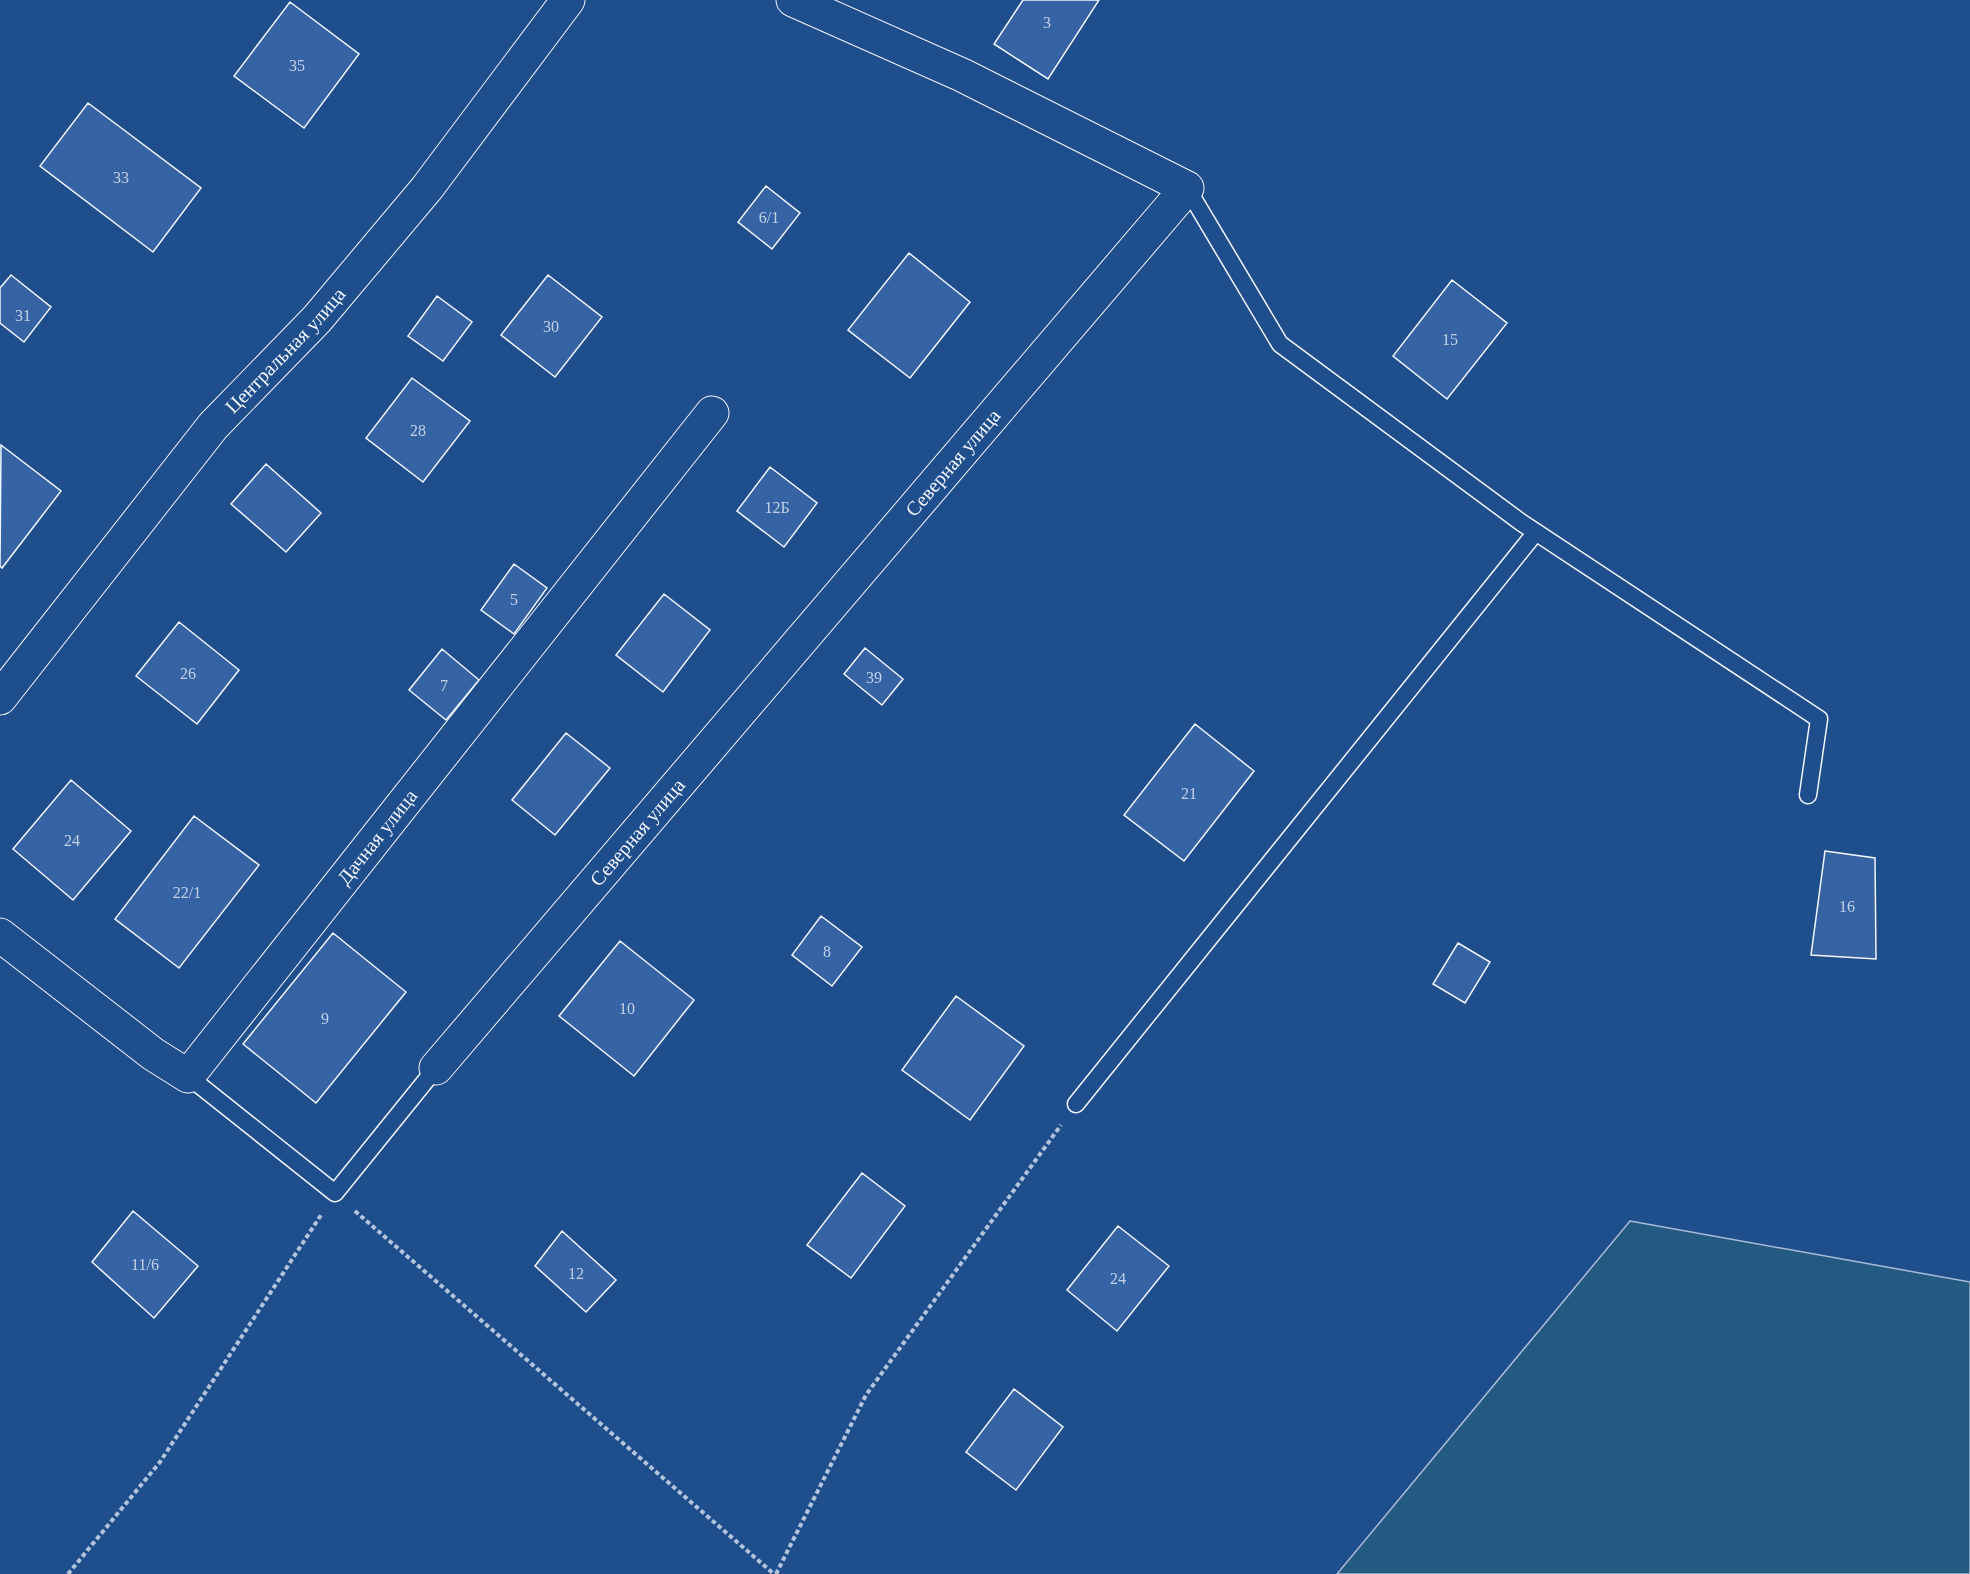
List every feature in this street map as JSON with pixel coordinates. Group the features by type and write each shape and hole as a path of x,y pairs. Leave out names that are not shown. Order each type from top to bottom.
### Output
{"street":[{"name":"Центральная улица","path":"0,698 213,426 316,319 426,188 568,0"},
{"path":"793,0 962,75 1187,188"},
{"name":"Северная улица","path":"436,1068 1187,188"},
{"name":"Дачная улица","path":"188,1076 712,413"},
{"path":"0,935 153,1054 188,1076"}],"lane":[{"path":"1187,188 1280,344 1536,532 1819,719 1808,795"},
{"path":"1076,1104 1536,532"},
{"path":"188,1076 335,1193 436,1068"}],"path":[{"path":"68,1574 160,1462 335,1193 775,1574 866,1395 1076,1104"}],"shaded area":[{"path":"1630,1221 1970,1282 1970,1574 1337,1574"}],"building":[{"path":"1023,0 1099,0 1048,79 994,44"},
{"path":"290,2 359,54 304,128 234,76"},
{"path":"88,103 201,188 153,252 40,166"},
{"path":"766,186 800,213 772,249 738,222"},
{"path":"909,253 970,302 910,378 848,330"},
{"path":"11,275 51,307 24,342 0,323 0,288"},
{"path":"548,275 602,317 555,377 501,335"},
{"path":"1452,280 1507,323 1447,399 1393,356"},
{"path":"437,296 472,322 443,361 408,336"},
{"path":"412,378 470,421 423,482 366,438"},
{"path":"1,445 61,491 2,568 0,566"},
{"path":"266,464 321,513 286,552 231,504"},
{"path":"770,467 817,503 784,547 737,511"},
{"path":"514,564 547,588 514,634 481,610"},
{"path":"664,594 710,630 663,692 616,655"},
{"path":"179,622 239,670 197,724 136,676"},
{"path":"865,648 903,679 882,705 844,674"},
{"path":"442,649 479,680 446,720 409,690"},
{"path":"1195,724 1254,771 1184,861 1124,815"},
{"path":"566,733 610,768 555,835 512,800"},
{"path":"71,780 131,831 73,900 13,849"},
{"path":"194,816 259,865 179,968 115,919"},
{"path":"1825,851 1875,858 1876,959 1811,955"},
{"path":"821,916 862,947 832,986 792,955"},
{"path":"333,933 406,992 316,1103 243,1044"},
{"path":"620,941 694,1000 634,1076 559,1016"},
{"path":"1458,943 1490,962 1465,1003 1433,984"},
{"path":"956,996 1024,1046 970,1120 902,1070"},
{"path":"862,1173 905,1206 851,1278 807,1245"},
{"path":"133,1211 198,1266 154,1318 92,1262"},
{"path":"1118,1226 1169,1266 1117,1331 1067,1290"},
{"path":"562,1231 616,1280 586,1312 535,1266"},
{"path":"1014,1389 1063,1427 1016,1490 966,1452"}]}
